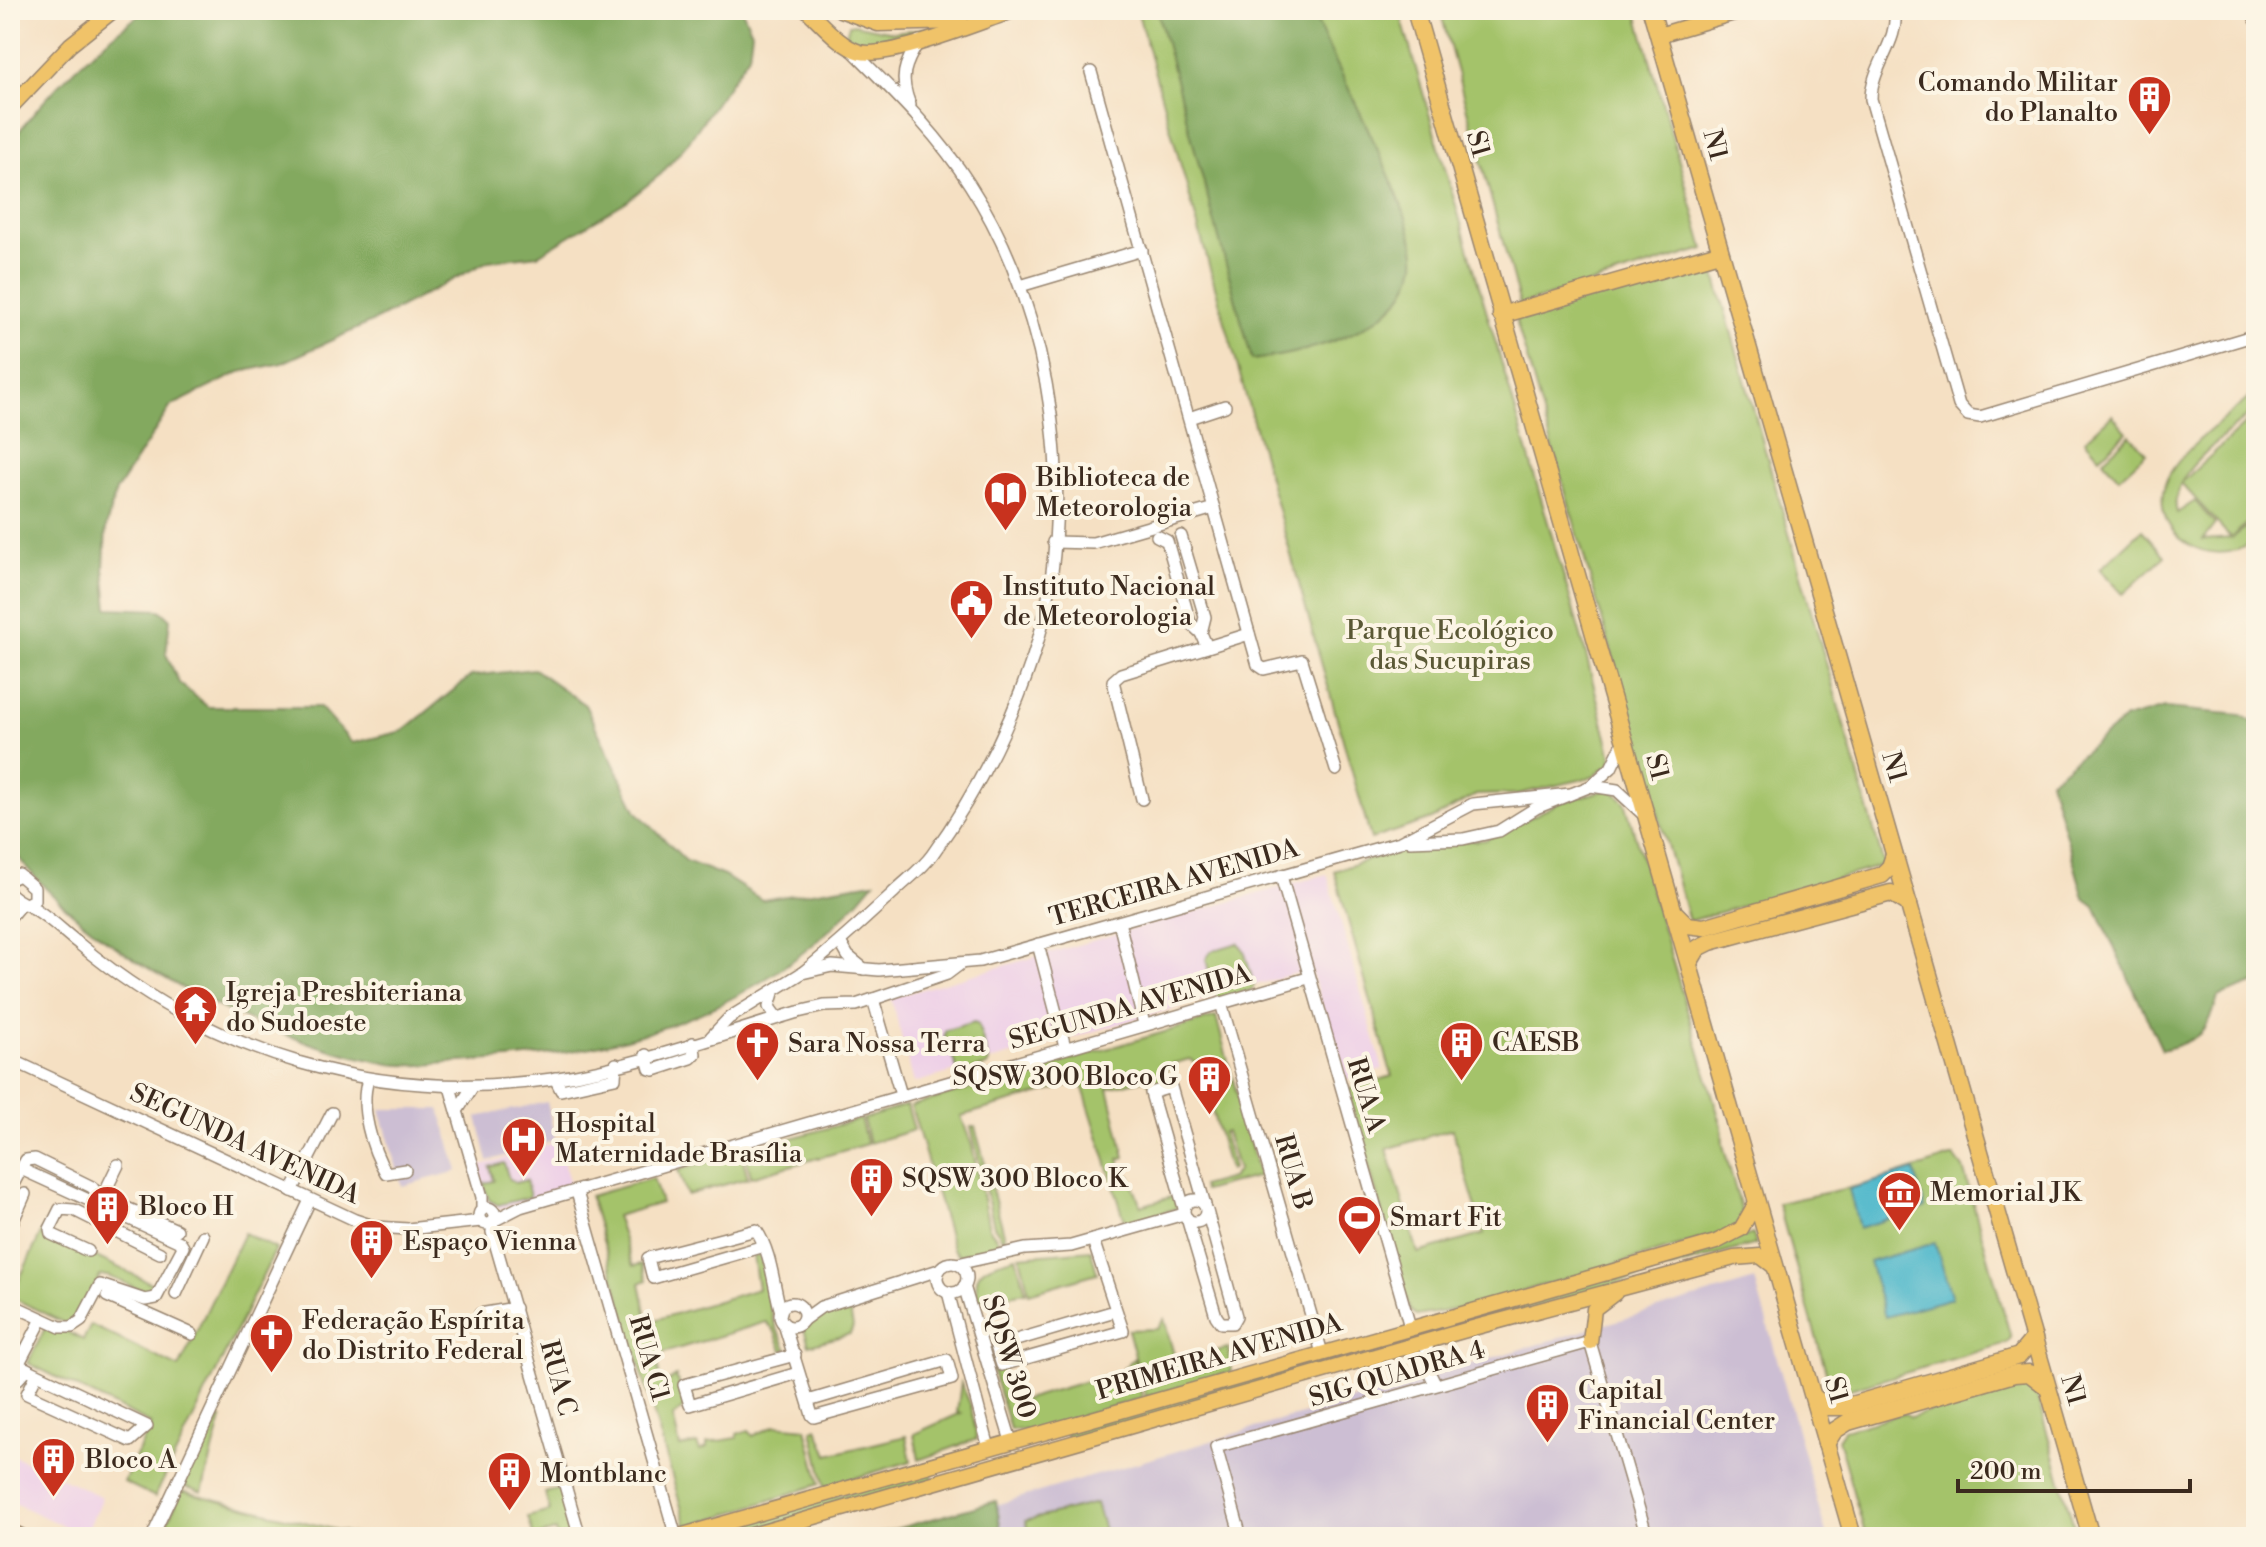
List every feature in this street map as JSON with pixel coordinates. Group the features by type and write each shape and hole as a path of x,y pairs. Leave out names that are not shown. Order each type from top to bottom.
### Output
{"highway":[{"name":"S1","path":"1415,10 1853,1537"},
{"name":"N1","path":"1651,10 2091,1537"},
{"path":"1501,315 1719,253"},
{"path":"1674,912 1687,925 1704,927 1882,875 1890,867 1894,855"},
{"path":"1689,963 1698,948 1710,942 1859,900 1891,893 1909,904"},
{"path":"1813,1396 1826,1407 1844,1407 2019,1356 2034,1338"},
{"path":"1826,1444 1834,1431 1848,1422 2014,1374 2029,1373 2047,1387"}],"main road":[{"path":"10,108 99,15 114,10"},
{"path":"807,10 844,43 867,52 919,41 1016,10"},
{"path":"840,10 878,24"},
{"path":"1044,10 1078,10"},
{"path":"1659,35 1744,10"},
{"path":"844,43 841,28 848,22 878,24 984,20"},
{"name":"PRIMEIRA AVENIDA","path":"676,1537 1728,1238 1749,1220 1757,1201"},
{"name":"PRIMEIRA AVENIDA","path":"745,1537 1473,1328 1742,1256 1760,1256 1776,1268"},
{"path":"1590,1342 1590,1320 1594,1309 1625,1287"},
{"path":"1468,1311 1476,1318 1473,1328"},
{"path":"1354,1343 1350,1354 1358,1362"},
{"path":"1055,1429 1061,1440 1057,1447"},
{"path":"942,1462 939,1473 948,1480"},
{"path":"10,1531 23,1537"}],"street":[{"path":"1895,10 1894,30 1875,72 1871,99 1959,405 1968,415 1980,417 2256,335"},
{"path":"2251,10 2256,20"},
{"path":"912,109 903,88 903,71 919,41"},
{"path":"802,973 838,944 930,858 994,756 1034,655 1053,542 1056,453 1045,375 1020,286 972,187 912,109 844,43"},
{"path":"1091,72 1258,665 1264,669 1302,660 1336,770"},
{"path":"1020,286 1142,250"},
{"path":"1189,418 1225,406"},
{"path":"1053,542 1093,543 1214,508"},
{"path":"1157,536 1167,541 1190,623 1201,633 1207,647"},
{"path":"1181,536 1205,617 1201,633"},
{"path":"1142,799 1113,681 1121,674 1249,634"},
{"path":"1400,842 1483,837 1536,808 1591,786 1611,768 1625,740"},
{"path":"1591,786 1617,790 1645,815"},
{"path":"1400,842 1473,804 1570,794"},
{"path":"1512,800 1517,806 1515,822"},
{"path":"1453,817 1454,832 1463,839"},
{"name":"TERCEIRA AVENIDA","path":"711,1038 729,1018 802,973 832,966 879,970 959,965 1400,842"},
{"name":"TERCEIRA AVENIDA","path":"13,874 30,882 52,922"},
{"name":"RUA A","path":"1281,876 1410,1327"},
{"path":"10,917 23,904 34,900 36,893"},
{"name":"TERCEIRA AVENIDA","path":"10,894 52,922 160,1005 239,1042 317,1069 368,1080 434,1087 555,1078 616,1064 824,1006 856,1005 947,974 959,965"},
{"path":"1119,922 1144,1024"},
{"path":"832,966 838,944"},
{"path":"838,944 865,969"},
{"path":"1038,944 1065,1047"},
{"path":"879,970 878,1023 901,1095"},
{"name":"SEGUNDA AVENIDA","path":"10,1059 355,1220 391,1229 438,1229 488,1218 1308,978"},
{"path":"773,993 769,1007 777,1018"},
{"name":"RUA B","path":"1221,1003 1322,1353"},
{"path":"856,1005 878,1023"},
{"path":"368,1080 364,1103 384,1171 389,1174 405,1170"},
{"path":"434,1087 456,1108 473,1086"},
{"name":"RUA C","path":"453,1087 460,1124 580,1537"},
{"path":"1171,1087 1200,1188 1236,1316 1232,1323 1221,1323 1216,1316 1151,1093 1171,1087"},
{"path":"292,1191 332,1113"},
{"path":"10,1190 26,1160 35,1159 92,1187 98,1195 96,1204"},
{"path":"96,1204 118,1165"},
{"path":"1180,1194 1200,1188"},
{"name":"RUA C1","path":"577,1192 676,1537"},
{"path":"11,1225 25,1194"},
{"path":"783,1318 793,1327 821,1307 939,1270 947,1264 1093,1240 1185,1213 1196,1199 1206,1208"},
{"path":"152,1537 310,1200"},
{"path":"96,1204 141,1220 182,1244 172,1272 156,1298 129,1300 107,1296"},
{"path":"88,1251 51,1234 57,1213 69,1207 160,1253"},
{"path":"1185,1213 1197,1222 1206,1208"},
{"path":"109,1228 118,1210"},
{"path":"141,1220 177,1230"},
{"path":"764,1246 653,1278 648,1258 756,1230 764,1246 798,1373 808,1401 815,1417 952,1379 947,1360 808,1401"},
{"path":"176,1294 203,1236"},
{"path":"1093,1240 1123,1331 1002,1365 996,1346 1115,1311"},
{"path":"890,1286 919,1283 957,1292 976,1269 994,1256"},
{"path":"957,1264 965,1272 965,1284"},
{"path":"939,1270 937,1280 945,1290"},
{"path":"172,1272 184,1277"},
{"path":"773,1278 804,1310 795,1355"},
{"name":"SQSW 300","path":"965,1284 996,1401 1011,1441"},
{"path":"10,1304 66,1328 76,1325 100,1285 192,1334"},
{"name":"SQSW 300","path":"945,1290 989,1448"},
{"path":"783,1318 785,1305 795,1303 821,1307"},
{"path":"480,1314 515,1308"},
{"path":"10,1381 18,1379 42,1319"},
{"path":"1428,1342 1425,1363 1429,1382"},
{"path":"1590,1342 1647,1537"},
{"name":"SIG QUADRA 4","path":"1241,1537 1216,1447 1410,1392 1429,1382 1590,1342"},
{"path":"1407,1348 1429,1382"},
{"path":"795,1355 684,1385 690,1405 798,1373"},
{"path":"23,1367 147,1426 130,1441 27,1394 23,1367"},
{"path":"977,1405 987,1408 996,1401"}],"shaded area":[{"path":"1327,874 1383,1069 1343,1080 1311,969 914,1083 891,998"},
{"path":"547,1102 555,1140 488,1161 477,1117"},
{"path":"380,1109 440,1109 458,1171 402,1186"},
{"name":"Hospital Maternidade Brasília","path":"557,1142 571,1187 501,1209 487,1202 476,1167"},
{"path":"1755,1280 1827,1537 887,1537"},
{"name":"Bloco A","path":"10,1454 102,1497 85,1536 10,1501"}],"green space":[{"path":"147,10 742,10 752,32 749,55 687,144 661,174 627,201 538,255 488,261 378,319 282,363 240,372 171,406 116,491 106,527 104,568 108,608 160,610 170,619 166,654 179,683 208,707 320,707 352,743 403,731 471,676 534,669 585,705 637,812 686,861 724,876 762,900 874,882 835,925 792,961 745,991 696,1015 643,1034 589,1048 532,1057 421,1065 390,1064 287,1036 181,987 130,957 84,923 43,886 10,846 10,143 73,70"},
{"name":"Parque Ecológico das Sucupiras","path":"1137,10 1399,10 1583,643 1612,757 1611,763 1593,777 1518,794 1476,795 1432,819 1371,839"},
{"path":"1157,10 1312,10 1390,178 1413,243 1415,264 1407,286 1393,305 1374,321 1326,344 1252,360"},
{"path":"1440,10 1636,10 1704,249 1520,305"},
{"path":"849,25 893,32 961,25 870,47 846,35"},
{"path":"1710,258 1884,865 1689,921 1515,317"},
{"path":"2256,392 2256,409 2202,455 2190,469 2176,498 2177,513 2195,501 2215,524 2203,540 2232,538 2256,520 2256,539 2239,549 2221,553 2203,551 2187,544 2174,532 2165,517 2162,499 2167,479 2194,445"},
{"path":"2256,414 2256,515 2231,538 2181,483"},
{"path":"2112,415 2127,432 2100,457 2085,440"},
{"path":"2130,435 2146,453 2119,478 2103,460"},
{"path":"2142,530 2165,556 2123,594 2100,569"},
{"path":"2165,708 2241,715 2256,724 2256,983 2218,997 2211,1019 2200,1033 2185,1043 2162,1050 2095,906 2084,898 2050,780 2125,719"},
{"path":"1612,790 1625,802 1722,1127 1723,1145 1743,1216 1734,1230 1468,1307 1417,1316 1410,1310 1347,1090 1392,1076 1334,871 1420,843 1485,840 1561,802","holes":["1452,1129 1484,1234 1418,1253 1387,1149"]},
{"path":"1238,943 1244,950 1254,985 1252,990 1221,999 1214,993 1206,959 1211,951"},
{"path":"1216,1017 1259,1176 1204,1191 1202,1186 1231,1178 1238,1170 1226,1132 1223,1133 1233,1168 1229,1170 1199,1064 1189,1059 1172,1064 1166,1070 1166,1082 1152,1086 1145,1079 1108,1088 1125,1157 1119,1159 1141,1206 1174,1196 1177,1208 1126,1224 1081,1082 961,1116 972,1146 989,1228 1004,1248 959,1255 953,1249 911,1106"},
{"path":"974,1022 978,1024 989,1062 987,1066 959,1074 944,1035 946,1030"},
{"path":"907,1105 914,1130 869,1143 863,1119"},
{"path":"860,1119 867,1144 751,1177 745,1151"},
{"path":"971,1127 975,1127 1007,1245 994,1226"},
{"path":"741,1153 748,1178 687,1195 678,1170"},
{"path":"1954,1156 1963,1168 2011,1338 2007,1343 1837,1393 1831,1389 1778,1203 1872,1183"},
{"path":"504,1163 509,1179 515,1183 526,1180 530,1197 498,1205 489,1200 483,1183 494,1181 490,1167"},
{"path":"653,1178 661,1203 616,1216 633,1266 642,1264 647,1280 640,1283 648,1322 758,1289 753,1256 760,1256 773,1320 787,1350 782,1350 774,1330 766,1322 657,1355 659,1375 667,1382 676,1376 685,1407 673,1417 680,1447 697,1444 700,1451 707,1448 707,1443 737,1438 737,1434 749,1430 753,1436 776,1425 806,1428 820,1484 687,1527 590,1196"},
{"path":"42,1231 158,1289 151,1294 108,1276 100,1276 77,1318 64,1323 11,1297"},
{"path":"244,1233 276,1249 155,1497 124,1482 151,1424 28,1363 48,1322 83,1340 91,1325 179,1368"},
{"path":"1753,1234 1756,1244 1481,1322 1478,1313"},
{"path":"1091,1250 1097,1273 1029,1293 1020,1256"},
{"path":"1016,1257 1026,1292 979,1300 979,1274 990,1265"},
{"path":"849,1306 853,1327 850,1334 809,1345 804,1329 814,1319"},
{"path":"1164,1319 1176,1362 1228,1348 1231,1372 1146,1397 1128,1330 1157,1329"},
{"path":"1345,1351 1348,1360 1068,1440 1065,1431"},
{"path":"999,1356 1012,1403 1121,1371 1134,1358 1142,1398 1032,1431 1010,1429 989,1358"},
{"path":"2024,1378 2033,1383 2077,1537 1866,1537 1838,1439 1844,1430 1904,1413 1911,1417 1959,1403 1962,1396"},
{"path":"961,1383 971,1406 977,1439 919,1460 914,1434 961,1413 957,1412"},
{"path":"213,1417 222,1419 202,1492 180,1485"},
{"path":"817,1428 828,1455 906,1436 911,1461 825,1487 812,1430"},
{"path":"930,1469 933,1479 730,1537 694,1537"},
{"path":"560,1489 574,1537 557,1537 555,1531 534,1537 528,1517 550,1511 545,1493"},
{"path":"182,1491 364,1537 160,1537"},
{"path":"996,1501 1002,1537 867,1537"},
{"path":"1096,1503 1106,1537 1030,1537 1025,1521"}],"water":[{"path":"1914,1170 1925,1208 1859,1228 1849,1189"},
{"path":"1935,1243 1952,1298 1885,1317 1869,1262"}],"place":[{"name":"Comando Militar do Planalto","path":"2149,137"},
{"name":"Biblioteca de Meteorologia","path":"1005,532"},
{"name":"Instituto Nacional de Meteorologia","path":"972,641"},
{"name":"Igreja Presbiteriana do Sudoeste","path":"195,1047"},
{"name":"CAESB","path":"1461,1082"},
{"name":"Sara Nossa Terra","path":"757,1083"},
{"name":"SQSW 300 Bloco G","path":"1209,1116"},
{"name":"Hospital Maternidade Brasília","path":"524,1178"},
{"name":"SQSW 300 Bloco K","path":"871,1218"},
{"name":"Memorial JK","path":"1899,1232"},
{"name":"Bloco H","path":"108,1246"},
{"name":"Smart Fit","path":"1359,1257"},
{"name":"Espaço Vienna","path":"372,1281"},
{"name":"Federação Espírita do Distrito Federal","path":"271,1375"},
{"name":"Capital Financial Center","path":"1547,1445"},
{"name":"Bloco A","path":"54,1499"},
{"name":"Montblanc","path":"509,1513"}]}
